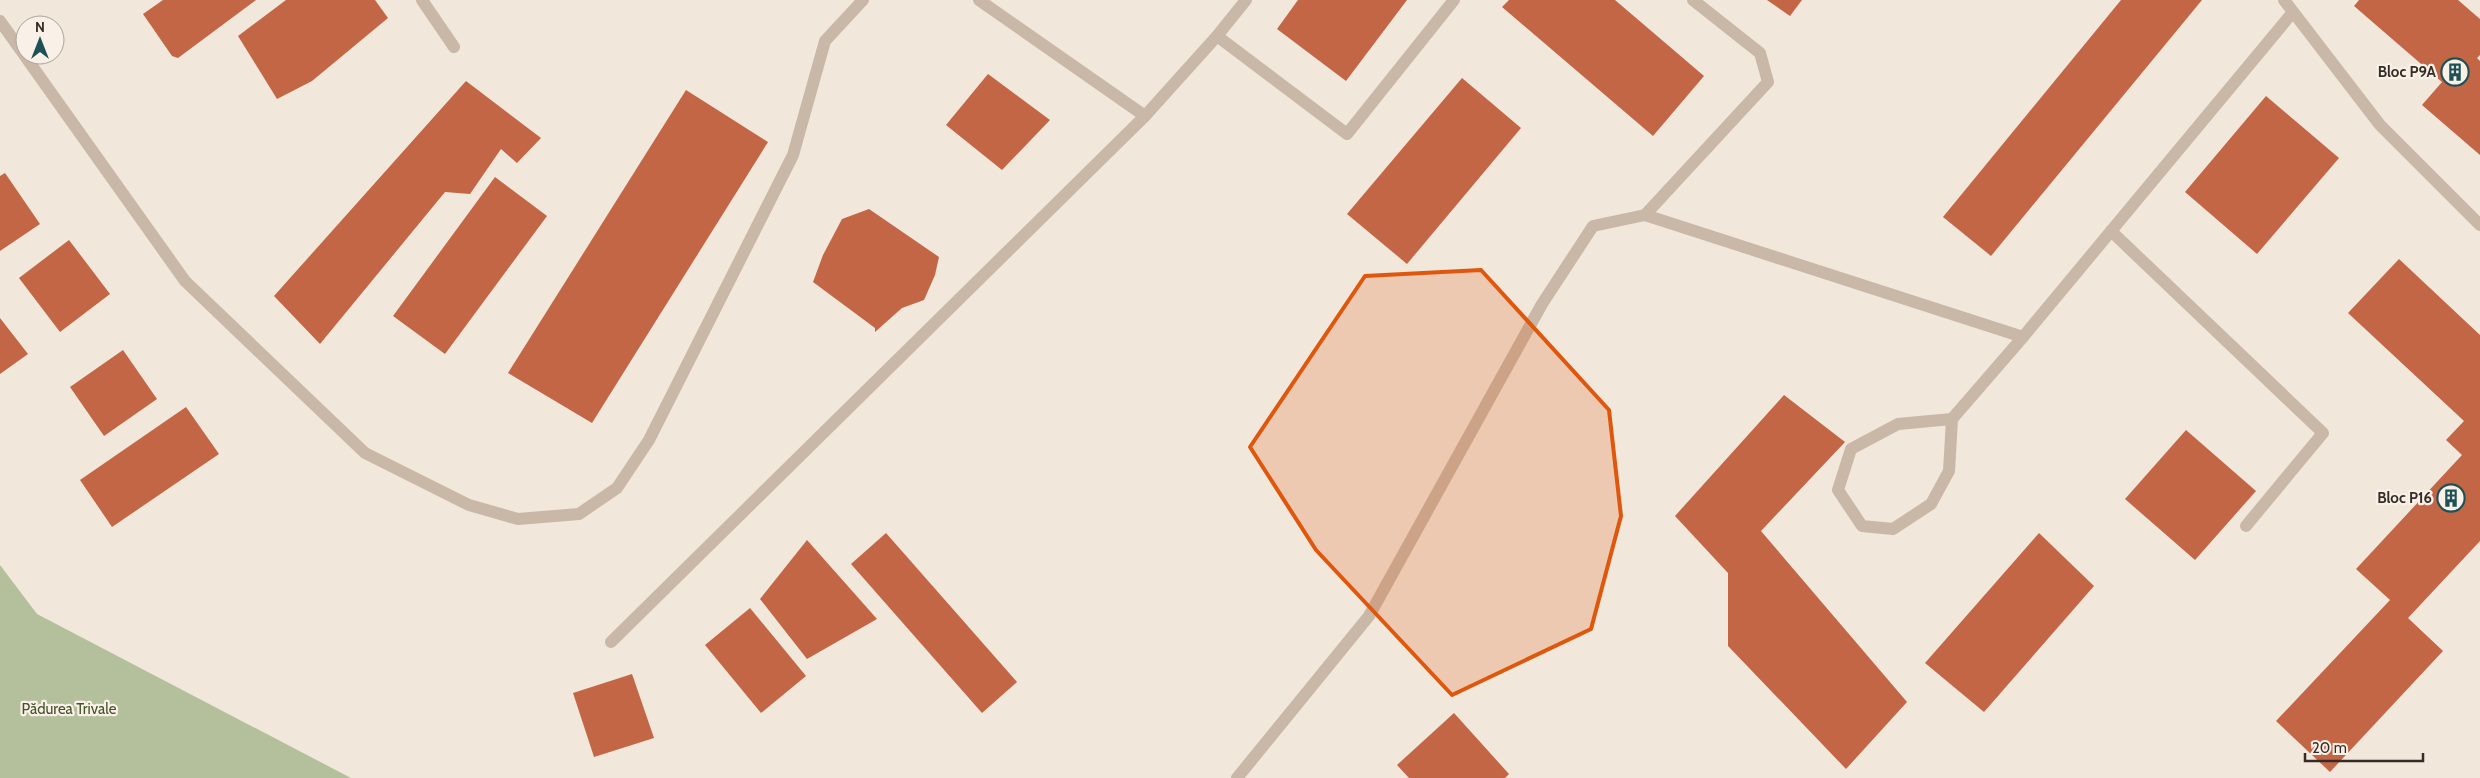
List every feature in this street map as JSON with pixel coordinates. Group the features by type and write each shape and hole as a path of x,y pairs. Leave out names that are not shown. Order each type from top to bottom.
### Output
{"street":[{"path":"422,0 454,47"},
{"path":"0,21 185,281 365,452 469,505 518,520 579,514 617,488 649,440 793,155 825,41 863,0"},
{"path":"979,0 1145,116"},
{"path":"611,642 1145,116 1217,36 1246,0"},
{"path":"1217,36 1347,134 1454,0"},
{"path":"1645,215 1768,82 1760,53 1693,0"},
{"path":"2284,0 2380,126 2480,225"},
{"path":"1952,419 1898,424 1851,449 1838,490 1862,526 1893,529 1931,504 1949,471 1952,419 2294,12"},
{"path":"1237,778 1369,616 1542,304 1593,226 1645,215 2022,337"},
{"path":"2111,232 2323,433 2246,526"}],"highlighted area":[{"path":"1481,270 1609,410 1621,516 1591,629 1452,695 1316,550 1250,447 1365,276"}],"green space":[{"name":"Pădurea Trivale","path":"0,565 37,614 351,778 0,778"}],"building":[{"path":"163,0 256,0 178,58 172,56 143,14"},
{"path":"286,0 375,0 388,18 312,81 277,99 238,36"},
{"path":"1298,0 1407,0 1346,81 1277,29"},
{"path":"1509,0 1615,0 1704,76 1653,136 1502,7"},
{"path":"1767,0 1802,0 1790,16"},
{"path":"2121,0 2202,0 1991,256 1943,217"},
{"name":"Bloc P9A","path":"2359,0 2458,0 2480,19 2480,55 2477,58 2480,61 2480,155 2422,105 2442,82 2354,6"},
{"path":"988,74 1050,120 1002,170 946,125"},
{"path":"1462,78 1521,128 1407,264 1347,214"},
{"path":"466,81 541,138 517,163 501,149 470,194 445,192 320,344 274,296"},
{"path":"686,90 768,142 592,423 508,373"},
{"path":"2266,96 2339,158 2257,254 2185,192"},
{"path":"5,173 40,224 0,251 0,176"},
{"path":"495,177 547,216 445,354 393,316"},
{"path":"869,209 939,257 935,275 924,300 902,308 875,332 875,328 813,282 823,255 842,219"},
{"path":"69,240 110,294 60,332 19,278"},
{"name":"Bloc P16","path":"2399,259 2480,335 2480,541 2408,618 2443,651 2330,772 2276,721 2390,600 2356,569 2462,455 2446,440 2464,421 2348,313"},
{"path":"0,318 28,354 0,374"},
{"path":"123,350 157,399 104,436 70,387"},
{"path":"1784,395 1845,442 1761,531 1907,702 1846,769 1728,646 1728,573 1675,516"},
{"path":"186,407 219,454 112,527 80,480"},
{"path":"2186,430 2256,491 2195,560 2125,499"},
{"path":"886,533 1017,682 982,713 851,564"},
{"path":"2039,533 2094,586 1984,712 1925,663"},
{"path":"807,540 877,619 807,659 760,599"},
{"path":"750,608 806,676 761,713 705,645"},
{"path":"632,674 654,738 594,757 573,693"},
{"path":"1454,713 1509,774 1505,778 1409,778 1397,765"}],"place":[{"name":"Bloc P9A","path":"2455,72"},
{"name":"Bloc P16","path":"2451,498"}]}
